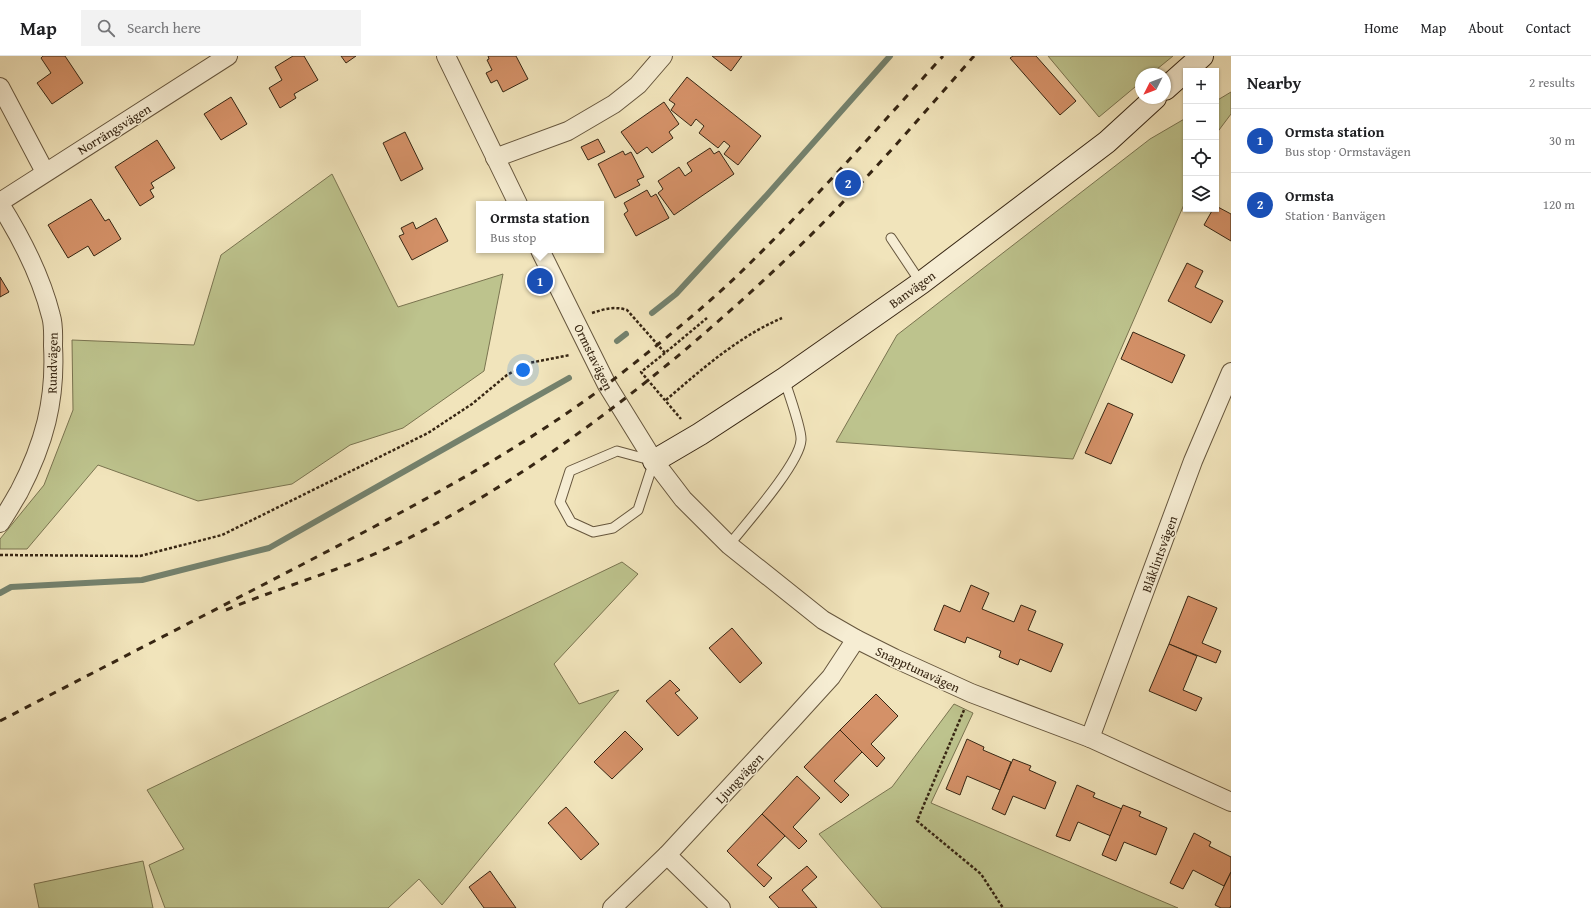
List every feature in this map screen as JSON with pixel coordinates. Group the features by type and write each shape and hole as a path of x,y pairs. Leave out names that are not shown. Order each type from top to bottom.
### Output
{"street":[{"name":"Norrängsvägen","path":"0,203 45,172 228,56"},
{"path":"446,56 516,201"},
{"path":"495,158 568,131 614,104 638,85 663,56"},
{"path":"1171,84 1202,56"},
{"path":"0,87 45,172"},
{"name":"Banvägen","path":"654,461 696,436 784,379 921,283 1107,142 1149,104"},
{"name":"Rundvägen","path":"0,203 18,234 42,285 52,318 54,354 53,389 45,431 31,468 6,515 0,523"},
{"name":"Ormstavägen","path":"542,253 589,351 618,404 654,461"},
{"name":"Blåklintsvägen","path":"1090,738 1193,461 1231,372"},
{"name":"Snapptunavägen","path":"654,461 687,504 729,545 823,620 856,639 971,693 1090,738 1231,802"},
{"name":"Ljungvägen","path":"612,908 667,855 831,677 856,639"},
{"path":"667,855 720,908"}],"lane":[{"path":"891,238 921,283"},
{"path":"729,545 785,473 797,454 802,440 784,379"},
{"path":"617,451 654,461 638,510 613,528 594,532 571,522 560,502 570,471 617,451"}],"path":[{"path":"574,318 605,309 620,308 627,310 665,353"},
{"path":"696,436 641,372 707,318"},
{"path":"666,400 716,357 763,326 782,318"},
{"path":"0,555 140,556 222,535 428,433 472,404 507,375 529,363 589,351"},
{"path":"971,693 917,821 981,874 1002,908"}],"green space":[{"path":"1048,56 1173,56 1158,68 1135,68 1135,87 1099,117"},
{"path":"1231,92 1231,114 1219,130 1219,104 1219,99"},
{"path":"1183,120 1183,207 1073,459 836,442 897,335 1150,139"},
{"path":"332,174 398,307 503,274 484,371 403,428 350,445 292,484 198,501 98,465 27,549 0,549 0,539 44,485 73,410 72,340 194,345 221,255"},
{"path":"622,562 638,574 554,664 579,704 619,690 442,905 419,879 388,908 165,908 149,865 184,849 147,790"},
{"path":"954,704 973,713 931,803 1178,908 882,908 819,834 892,787"},
{"path":"143,861 153,908 39,908 34,884"}],"building":[{"path":"43,56 65,56 83,83 52,104 37,83 51,73 41,58"},
{"path":"293,56 304,56 318,80 294,94 296,98 280,108 269,88 282,80 275,67"},
{"path":"341,56 356,56 346,63"},
{"path":"488,56 516,56 528,79 503,92 497,80 491,83 486,73 492,70 487,60 489,59"},
{"path":"712,56 742,56 731,71"},
{"path":"1013,56 1036,56 1076,101 1060,115 1010,58"},
{"path":"687,77 761,136 738,165 724,154 730,146 724,141 718,148 699,133 704,126 696,119 691,126 671,110 675,104 669,100"},
{"path":"231,97 247,124 221,140 204,114"},
{"path":"664,102 679,124 669,132 673,138 652,153 647,147 637,154 621,132"},
{"path":"405,132 423,169 401,181 383,143"},
{"path":"598,139 605,152 588,160 581,147"},
{"path":"157,140 175,168 151,183 154,188 150,190 154,197 140,206 115,167"},
{"path":"710,148 714,154 719,151 734,174 674,215 658,193 663,189 658,181 679,167 685,176 692,171 687,163"},
{"path":"623,151 625,155 631,152 644,177 637,180 640,185 615,198 598,164"},
{"path":"647,190 651,197 656,194 669,218 636,236 624,214 628,211 624,203"},
{"path":"91,199 105,221 109,219 121,239 94,256 88,246 68,258 48,225"},
{"path":"1219,208 1231,214 1231,241 1204,225 1211,212 1219,212"},
{"path":"436,218 448,241 412,260 399,236 404,234 401,228 413,222 416,229"},
{"path":"1187,263 1203,271 1195,287 1223,301 1211,323 1168,301"},
{"path":"0,277 9,292 0,297"},
{"path":"1133,332 1185,355 1172,383 1121,359"},
{"path":"1108,403 1133,414 1111,464 1085,453"},
{"path":"971,585 989,593 982,609 1014,622 1021,605 1036,611 1028,630 1063,644 1051,672 1020,659 1018,665 999,657 1001,651 967,637 965,643 934,630 944,605 960,612"},
{"path":"1188,596 1217,608 1202,643 1221,651 1216,663 1169,644"},
{"path":"732,628 762,663 740,683 709,648"},
{"path":"1169,644 1197,656 1183,690 1202,698 1196,711 1149,691"},
{"path":"670,680 680,690 675,693 698,718 678,736 646,701"},
{"path":"876,694 898,716 871,744 885,758 877,767 840,730"},
{"path":"840,730 862,752 834,781 849,795 841,803 804,767"},
{"path":"625,731 643,749 612,779 594,762"},
{"path":"967,739 984,747 983,750 1011,762 1000,790 967,776 960,795 946,789"},
{"path":"1013,759 1031,766 1029,770 1056,782 1045,809 1013,796 1005,815 992,809"},
{"path":"797,776 820,798 793,827 807,841 799,849 762,814"},
{"path":"1077,785 1095,793 1093,797 1122,809 1111,836 1078,822 1070,841 1056,836"},
{"path":"1123,805 1141,812 1139,816 1167,828 1156,855 1124,842 1116,861 1102,855"},
{"path":"566,807 599,844 581,860 548,823"},
{"path":"762,814 785,836 757,865 772,878 764,887 727,851"},
{"path":"1194,833 1211,842 1209,846 1231,857 1231,872 1224,886 1193,870 1183,889 1170,883"},
{"path":"807,866 817,877 802,890 817,908 779,908 769,897"},
{"path":"490,871 516,908 484,908 469,887"},
{"path":"1231,872 1231,905 1230,908 1221,908 1215,905"}],"waterway":[{"path":"652,313 676,294 767,195 890,56"},
{"path":"617,341 626,334"},
{"path":"0,593 11,587 142,580 269,548 569,378"}],"railway":[{"path":"0,721 307,562 423,500 499,457 573,409 659,344 708,303 739,274 817,194 943,56"},
{"path":"226,610 363,559 407,539 481,498 586,428 685,350 786,259 861,183 974,56"}],"place":[{"name":"Ormsta","path":"848,183"},
{"name":"Ormsta station","path":"540,281"}]}
